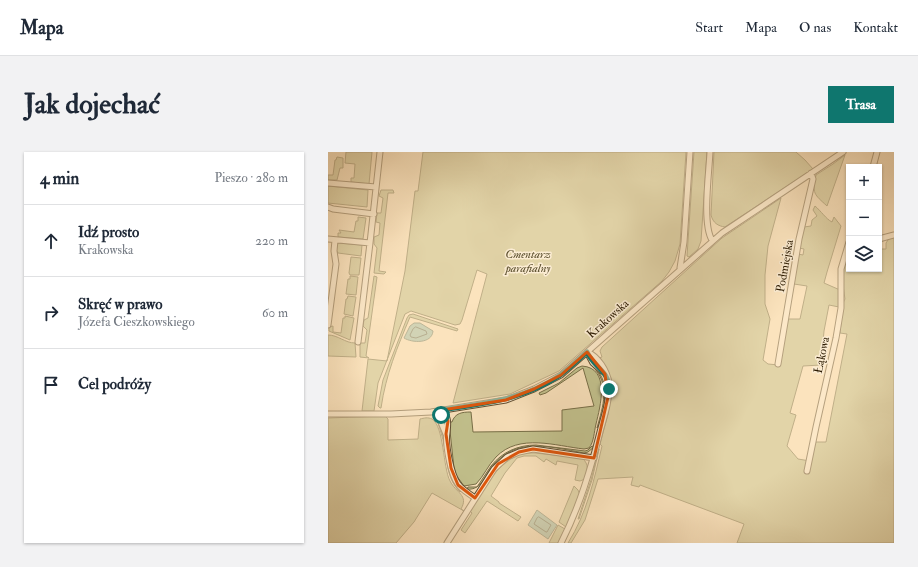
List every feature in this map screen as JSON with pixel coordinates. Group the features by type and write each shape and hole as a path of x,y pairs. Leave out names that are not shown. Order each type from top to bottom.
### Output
{"street":[{"path":"358,342 380,152"},
{"path":"680,268 684,247 690,152"},
{"path":"710,152 707,220 712,240"},
{"name":"Krakowska","path":"328,414 391,414 442,410 506,400 534,389 561,375 712,240 843,152"},
{"path":"874,164 877,152"},
{"name":"Podmiejska","path":"778,364 799,239 813,179 811,173"},
{"path":"328,182 376,187"},
{"path":"328,207 333,209 374,214"},
{"path":"882,238 894,235"},
{"path":"328,239 370,243"},
{"path":"328,325 336,264 334,251 335,240"},
{"name":"Łąkowa","path":"807,472 836,338 841,308 841,269 846,252"},
{"path":"561,543 578,507 594,458 608,397 608,380 597,358 593,354 587,352"},
{"path":"442,410 448,421 446,434 453,476 458,484 475,498"},
{"path":"447,543 498,464 507,457 519,452 533,449 594,458"}],"highlighted area":[{"path":"587,352 605,374 608,397 594,458 533,449 519,452 498,464 475,498 458,485 451,468 446,434 448,421 442,410 506,400 534,389 561,375"}],"green space":[{"path":"346,152 372,152 369,184 351,182 351,178 354,178 355,164 345,163"},
{"name":"Cmentarz parafialny","path":"423,152 686,152 680,244 675,261 669,272 662,281 559,371 510,394 453,403 487,274 477,270 460,324 455,325 411,311 405,314 387,359 405,271 415,191 418,191"},
{"path":"694,152 707,152 701,241 698,249 689,257 687,256"},
{"path":"714,152 796,152 813,169 725,227 716,224 711,215"},
{"path":"845,155 827,206 815,193 814,186 816,175"},
{"path":"337,157 343,158 343,168 340,168 337,180 328,180 328,175 333,175 335,160"},
{"path":"328,186 368,190 367,207 328,203"},
{"path":"381,190 393,190 394,193 388,193 379,271 386,272 384,274 374,273 377,248 374,244 374,237 379,235 380,223 376,222 377,213 381,213 383,198 379,196"},
{"path":"781,198 768,246 765,275 765,304 770,319 763,360 768,364 779,365 788,319 800,319 807,286 794,284 793,282 798,254 803,255 804,249 799,248 804,227 811,226 812,220 817,216 813,210 815,206 832,222 834,217 841,226 824,283 840,290 839,307 829,305 824,331 821,365 803,366 790,413 796,415 787,446 798,459 810,461 814,442 826,442 847,334 840,333 843,303 845,299 842,278 846,260 846,272 882,272 882,249 886,249 886,243 890,237 894,236 894,543 737,543 744,524 640,485 639,487 631,485 633,477 598,479 585,520 571,543 568,543 575,532 589,496 602,446 600,444 608,414 612,388 611,378 599,358 602,357 600,351 602,347 722,238"},
{"path":"358,217 366,218 363,239 338,237 338,233 341,233 339,230 354,232"},
{"path":"338,243 362,245 361,256 338,253 336,250"},
{"path":"351,257 361,258 359,275 350,275 349,273"},
{"path":"350,276 358,277 356,295 346,294 348,279 350,279"},
{"path":"374,276 377,277 366,356 369,358 360,357 360,343 365,343 367,330 363,326 364,320 368,318"},
{"path":"348,296 356,297 353,316 344,314 346,299"},
{"path":"413,314 458,329 457,331 410,317 392,361 380,408 378,406 383,380 407,318 409,315"},
{"path":"345,316 354,318 350,340 329,331 329,327 333,326 333,332 341,333 343,318 345,318"},
{"path":"328,335 355,343 356,357 328,356"},
{"path":"368,359 387,361 378,383 374,411 362,411"},
{"path":"592,365 603,380 605,391 602,417 597,428 603,403 604,388 602,380"},
{"path":"582,366 591,368 597,374 601,389 600,408 594,437 589,448 584,449 538,443 516,445 505,450 496,457 476,484 464,486 456,475 454,468 449,422 452,422 453,419 459,414 471,412 473,432 562,431 562,410 594,406 583,368 546,393 540,395 539,393 559,383 577,368"},
{"path":"385,416 388,419 388,440 418,439 420,419 430,418 436,423 441,438 448,475 450,481 463,497 464,500 461,509 464,511 432,493 414,522 396,543 328,543 328,418"},
{"path":"438,423 442,432 451,476 461,491 460,492 455,486 450,476"},
{"path":"536,445 585,451 592,446 594,447 588,452 584,453 538,446 520,448 511,451 494,464 483,481 477,486 495,461 505,453 523,446"},
{"path":"599,449 592,480 578,519 591,480"},
{"path":"524,453 582,458 587,465 585,479 580,481 575,480 578,465 557,461 556,465 546,459 544,462 536,456 524,456 517,458 505,473 491,496 521,517 518,521 487,501 465,533 461,530 472,513 470,511 492,477 506,462"},
{"path":"574,486 580,495 566,527 559,522"},
{"path":"468,487 477,487 472,489 467,489"},
{"path":"558,525 565,529 558,543 549,543"}],"water":[{"path":"414,323 420,323 433,331 432,335 421,341 412,341 404,338 410,326"},
{"path":"537,510 557,525 548,539 528,525"}],"route":[{"path":"441,415 442,410 506,400 548,383 561,375 587,352 593,363 605,374 608,380 609,389"}]}
